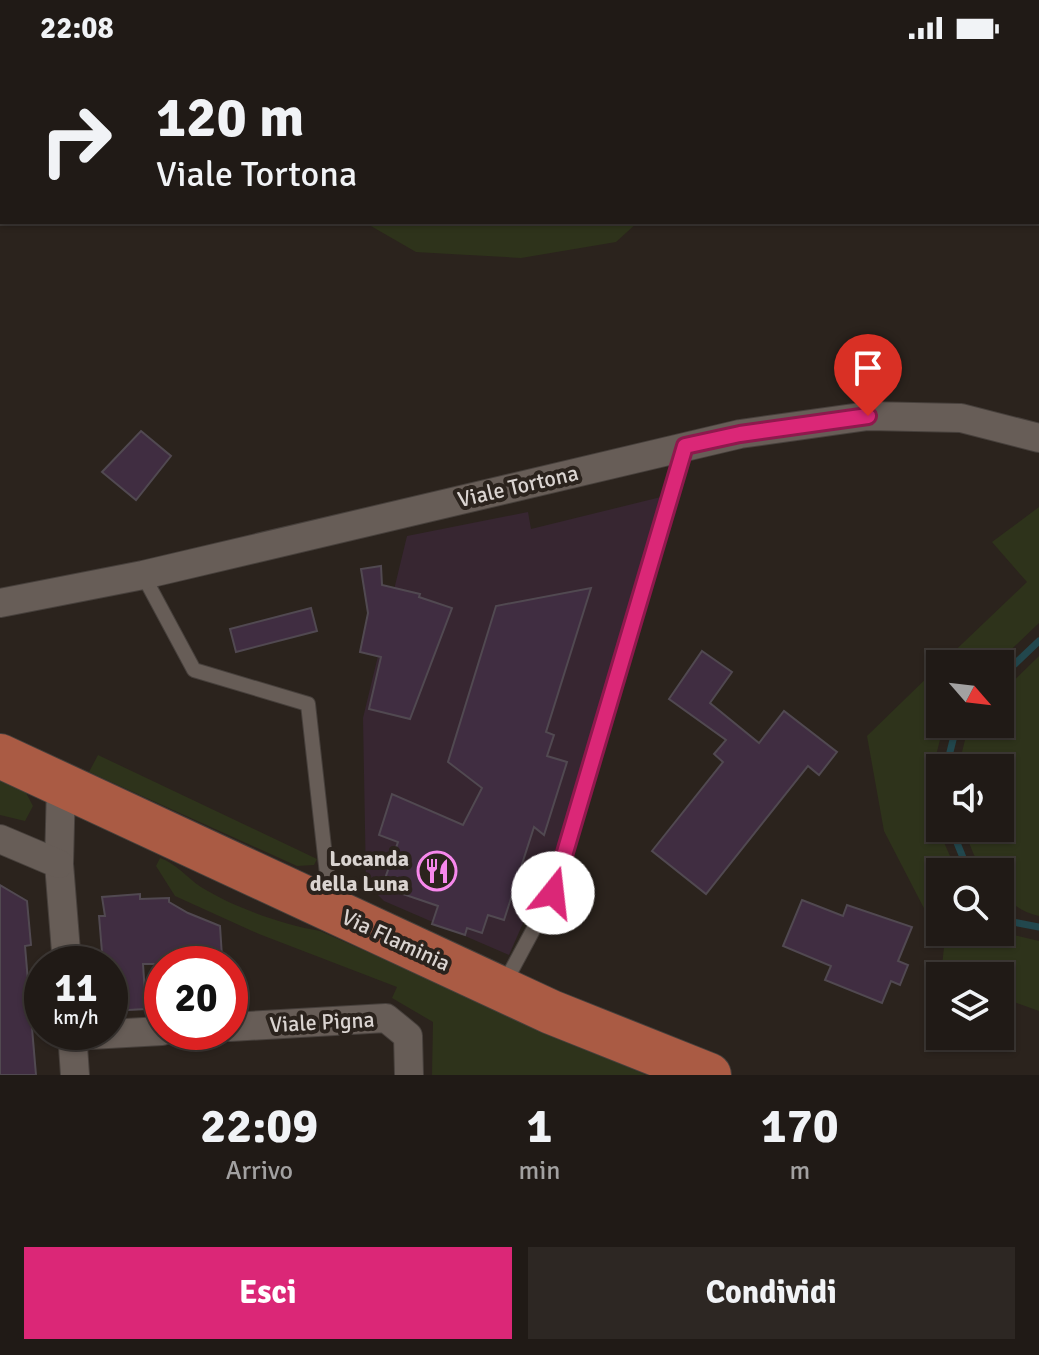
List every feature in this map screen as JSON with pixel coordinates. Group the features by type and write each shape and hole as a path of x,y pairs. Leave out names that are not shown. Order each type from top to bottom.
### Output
{"main road":[{"name":"Via Flaminia","path":"0,756 501,989 709,1075"}],"street":[{"name":"Viale Tortona","path":"0,603 143,575 740,434 868,416 961,418 1039,438"},
{"path":"61,784 59,864 66,946"},
{"path":"0,839 59,864"},
{"name":"Viale Pigna","path":"248,1026 386,1018 408,1036 409,1075"},
{"path":"73,1050 75,1075"}],"lane":[{"path":"501,989 553,893 685,446"},
{"path":"143,575 194,670 308,704 330,910"}],"shaded area":[{"path":"661,497 560,839 509,955 384,901 366,883 363,718 407,536 528,512 531,529"}],"green space":[{"path":"367,224 636,224 616,242 521,258 416,252"},
{"path":"1039,507 1039,623 1011,650 956,650 1027,582 992,542"},
{"path":"1039,656 1039,916 1023,911 1014,904 1014,858 976,858 969,842 1014,842 1014,754 962,754 966,738 1014,738 1014,680"},
{"path":"926,679 926,738 940,738 936,754 926,754 926,842 944,842 951,858 926,858 926,912 884,831 867,736"},
{"path":"98,755 317,859 314,865 297,866 89,772"},
{"path":"0,779 25,791 33,806 25,821 0,815"},
{"path":"160,858 201,887 243,908 320,931 646,1075 432,1075 433,1022 392,998 397,987 259,934 175,896 156,866"},
{"path":"1014,935 1039,941 1039,1011 1014,1002 1014,962 942,962 944,947 1014,946"}],"building":[{"path":"141,431 171,456 136,500 102,472"},
{"path":"381,566 382,585 420,594 419,597 452,608 410,719 369,709 381,657 360,652 368,613 361,569"},
{"path":"591,588 546,732 554,735 547,756 567,762 544,835 534,827 504,920 488,915 482,933 467,928 465,935 432,924 438,906 382,887 398,842 379,835 392,794 463,825 482,788 448,762 496,606"},
{"path":"311,608 317,631 236,652 230,629"},
{"path":"702,651 732,672 710,703 759,743 784,711 837,752 819,775 808,766 706,894 652,851 723,762 714,754 726,740 669,699"},
{"path":"0,885 27,901 31,945 24,946 24,1050 34,1050 36,1075 0,1075"},
{"path":"140,894 140,899 169,898 169,902 188,913 220,926 221,946 144,946 144,1009 128,1010 128,946 102,946 99,916 105,916 102,897"},
{"path":"802,900 843,916 847,905 912,927 898,961 908,965 900,985 891,981 882,1003 825,980 831,966 783,946"}],"waterway":[{"path":"1014,665 1039,641"},
{"path":"950,754 954,738"},
{"path":"957,842 963,858"},
{"path":"1014,922 1039,927"}],"place":[{"name":"Locanda della Luna","path":"437,871"}],"route":[{"path":"553,893 685,446 740,434 868,416"}]}
